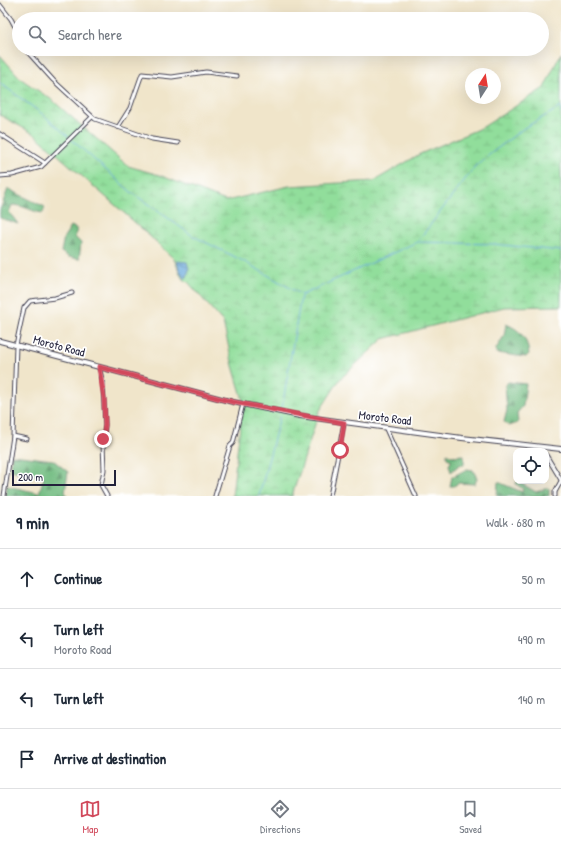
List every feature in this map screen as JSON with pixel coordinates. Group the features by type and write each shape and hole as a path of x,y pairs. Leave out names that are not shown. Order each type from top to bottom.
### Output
{"main road":[{"name":"Moroto Road","path":"0,341 243,404 344,423 535,448"},
{"name":"Moroto Road","path":"549,449 561,449"}],"street":[{"path":"0,5 12,21"},
{"path":"31,56 53,80 92,117 152,139 178,143"},
{"path":"118,127 130,108 142,74 172,77 206,72 237,76"},
{"path":"0,176 36,169 45,163 92,117"},
{"path":"0,134 45,163"},
{"path":"4,496 13,436 16,345 24,308 28,302 72,293"},
{"path":"99,367 103,383 105,425 103,439 104,470 101,485 107,496"},
{"path":"215,496 230,446 233,443 243,404"},
{"path":"330,496 344,423"},
{"path":"386,428 416,496"},
{"path":"13,436 27,439"},
{"path":"549,460 561,480 555,492 555,496"}],"green space":[{"path":"561,53 561,306 504,307 383,339 340,379 319,412 292,496 232,496 243,400 233,366 223,322 188,282 182,278 174,259 140,227 34,134 0,115 0,55 21,79 52,100 128,166 159,175 226,201 289,186 374,181 420,154 483,127 544,88"},
{"path":"8,189 45,207 43,213 12,205 9,212 18,224 0,218 0,210"},
{"path":"71,226 77,229 75,237 81,243 79,259 69,257 61,252 64,237"},
{"path":"506,324 516,329 525,339 529,354 526,357 496,353 496,349 504,336"},
{"path":"508,382 526,384 523,406 517,413 518,423 509,426 504,422 507,410 505,386"},
{"path":"447,453 451,456 464,455 464,465 459,465 451,472 449,465 452,460 447,458"},
{"path":"12,455 53,460 68,472 65,492 67,496 5,496 7,486 39,493 44,477 10,470"},
{"path":"467,469 473,470 477,478 475,484 458,483 454,486 450,486 452,477"},
{"path":"498,482 522,492 523,489 516,484 522,484 536,492 547,488 549,489 549,496 497,496"}],"water":[{"path":"177,261 187,262 189,269 187,277 184,278"}],"waterway":[{"path":"0,83 41,113 69,137"},
{"path":"418,241 476,165 524,128 561,107"},
{"path":"71,139 131,192 193,236 245,262 302,295"},
{"path":"302,295 417,242 493,244 561,251"},
{"path":"282,408 301,296"},
{"path":"259,496 280,416"}],"route":[{"path":"103,439 105,425 104,398 103,383 99,367 233,402 300,416 344,423 340,450"}]}
